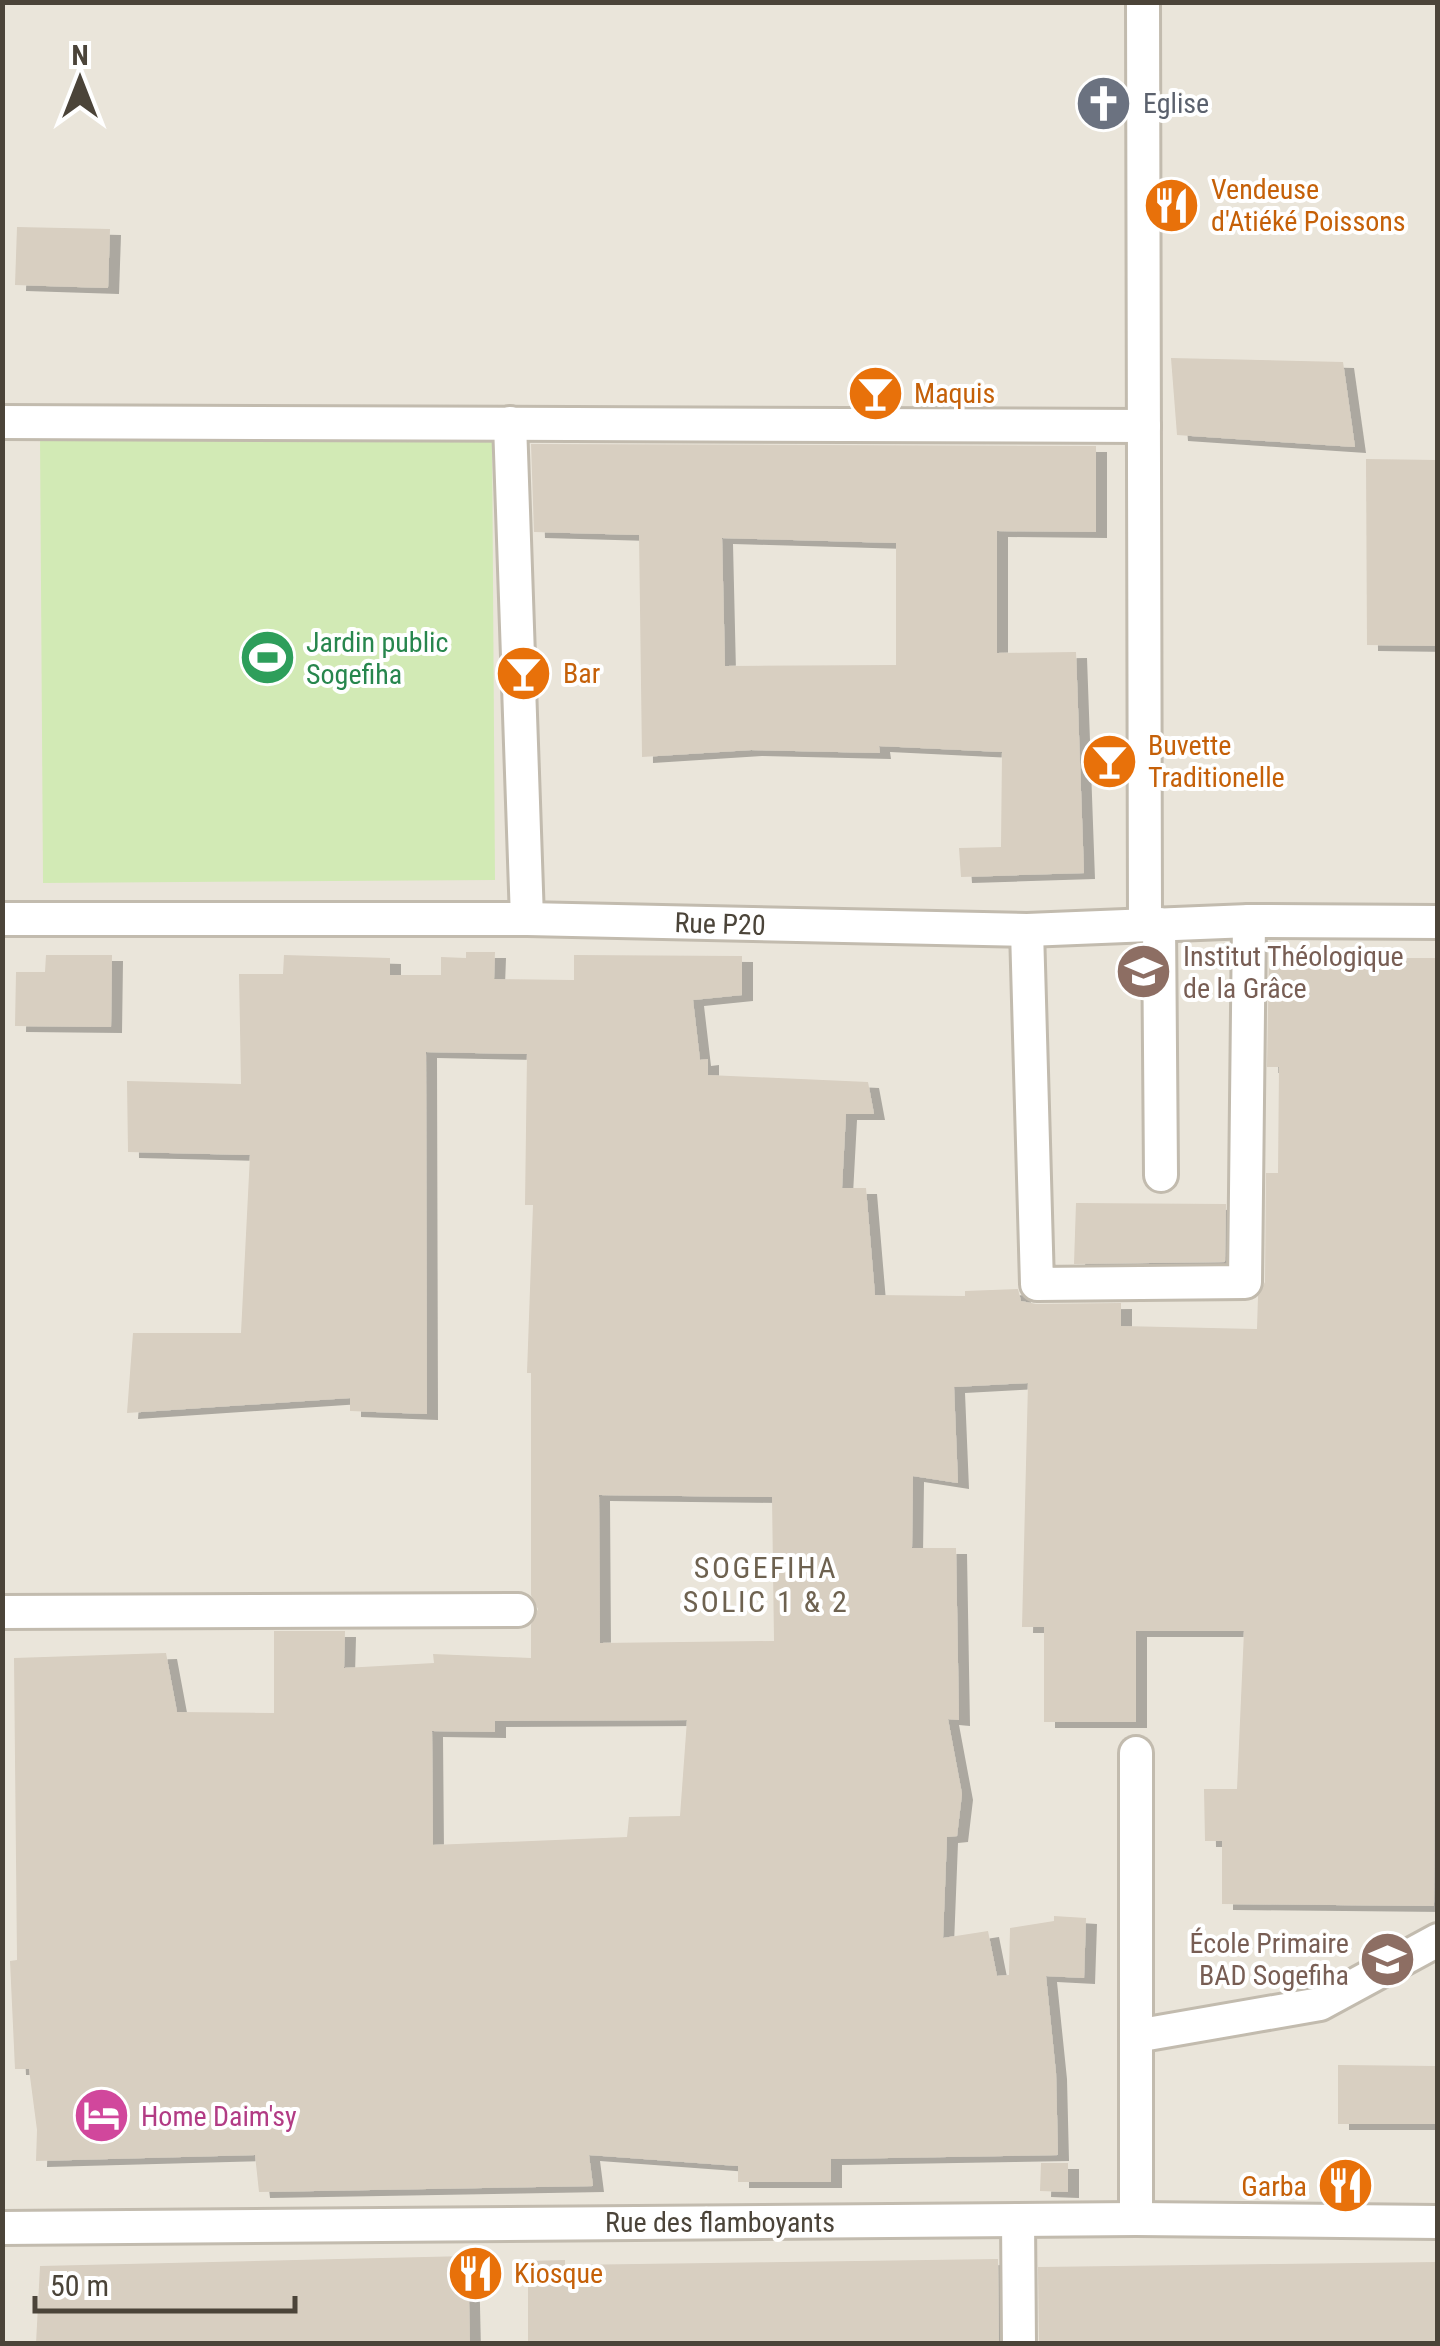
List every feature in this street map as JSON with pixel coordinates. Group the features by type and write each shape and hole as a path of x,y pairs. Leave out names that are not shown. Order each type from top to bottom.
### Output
{"street":[{"path":"1144,2 1144,426 1152,924 1161,1175"},
{"path":"2,422 1144,426"},
{"path":"510,424 527,919"},
{"name":"Rue P20","path":"2,919 527,919 1027,930 1249,921 1438,922"},
{"path":"1027,930 1037,1284 1245,1282 1249,921"},
{"path":"2,1612 518,1610"},
{"path":"1136,1753 1136,2219"},
{"path":"1136,2036 1320,2004 1438,1940"},
{"name":"Rue des flamboyants","path":"2,2228 1136,2219 1438,2222"},
{"path":"1018,2220 1019,2344"}],"shaded area":[{"path":"3,3 1437,3 1437,2343 3,2343"}],"green space":[{"name":"Jardin public Sogefiha","path":"492,433 495,880 43,883 40,436"}],"building":[{"path":"17,227 110,229 108,288 15,285"},
{"path":"1171,358 1343,362 1355,447 1177,435"},
{"path":"531,444 1096,446 1096,532 997,531 997,653 1076,652 1084,873 961,877 959,848 1001,847 1002,752 879,746 880,753 751,750 642,757 639,535 534,532","holes":["722,538 896,543 896,665 725,666"]},
{"path":"1366,459 1438,460 1438,646 1367,645"},
{"path":"466,952 495,952 494,979 574,980 574,955 742,956 742,995 693,1000 700,1060 708,1059 708,1075 868,1082 874,1114 846,1114 842,1188 866,1188 875,1295 965,1296 965,1291 1018,1289 1021,1301 1036,1304 1121,1303 1121,1326 1257,1329 1258,1296 1265,1282 1266,1173 1278,1173 1279,1067 1267,1067 1269,958 1438,958 1434,1906 1222,1904 1222,1841 1205,1841 1204,1789 1237,1789 1244,1631 1136,1631 1136,1722 1044,1722 1044,1627 1022,1627 1028,1383 954,1387 958,1483 913,1476 912,1548 956,1548 959,1720 948,1719 962,1794 957,1836 947,1837 943,1938 988,1931 997,1976 1009,1975 1010,1928 1054,1921 1054,1916 1086,1918 1084,1978 1046,1976 1056,2073 1058,2155 831,2159 831,2182 738,2182 738,2166 589,2155 593,2186 259,2192 255,2155 36,2161 37,2130 29,2069 15,2069 10,1961 17,1960 14,1658 166,1653 177,1712 274,1713 274,1631 345,1631 344,1668 434,1663 433,1654 531,1658 531,1625 538,1609 531,1595 531,1373 527,1373 533,1205 525,1205 527,1054 426,1052 427,1414 350,1411 350,1398 127,1413 133,1333 241,1333 250,1155 128,1152 127,1081 241,1084 239,974 283,974 284,955 390,958 390,975 441,975 441,957 466,958","holes":["599,1495 772,1497 774,1641 600,1643","687,1720 680,1816 629,1817 627,1837 433,1845 432,1731 495,1732 495,1721"]},
{"path":"46,955 112,955 111,1027 15,1026 16,972 45,972"},
{"path":"1076,1203 1226,1204 1225,1262 1074,1264"},
{"path":"1338,2065 1438,2066 1438,2124 1338,2124"},
{"path":"1041,2163 1068,2163 1068,2192 1040,2191"},
{"path":"468,2256 470,2344 36,2344 40,2266"},
{"path":"998,2259 999,2344 528,2344 528,2261 565,2260 565,2265"},
{"path":"1438,2262 1438,2344 1039,2344 1038,2267"}],"place":[{"name":"Eglise","path":"1104,103"},
{"name":"Vendeuse d'Atiéké Poissons","path":"1172,205"},
{"name":"Maquis","path":"875,393"},
{"name":"Jardin public Sogefiha","path":"267,658"},
{"name":"Bar","path":"524,673"},
{"name":"Buvette Traditionelle","path":"1109,761"},
{"name":"Institut Théologique de la Grâce","path":"1144,972"},
{"name":"École Primaire BAD Sogefiha","path":"1388,1959"},
{"name":"Home Daim'sy","path":"102,2116"},
{"name":"Garba","path":"1346,2186"},
{"name":"Kiosque","path":"475,2273"}],"district":[{"name":"SOGEFIHA SOLIC 1 & 2","path":"766,1584"}]}
